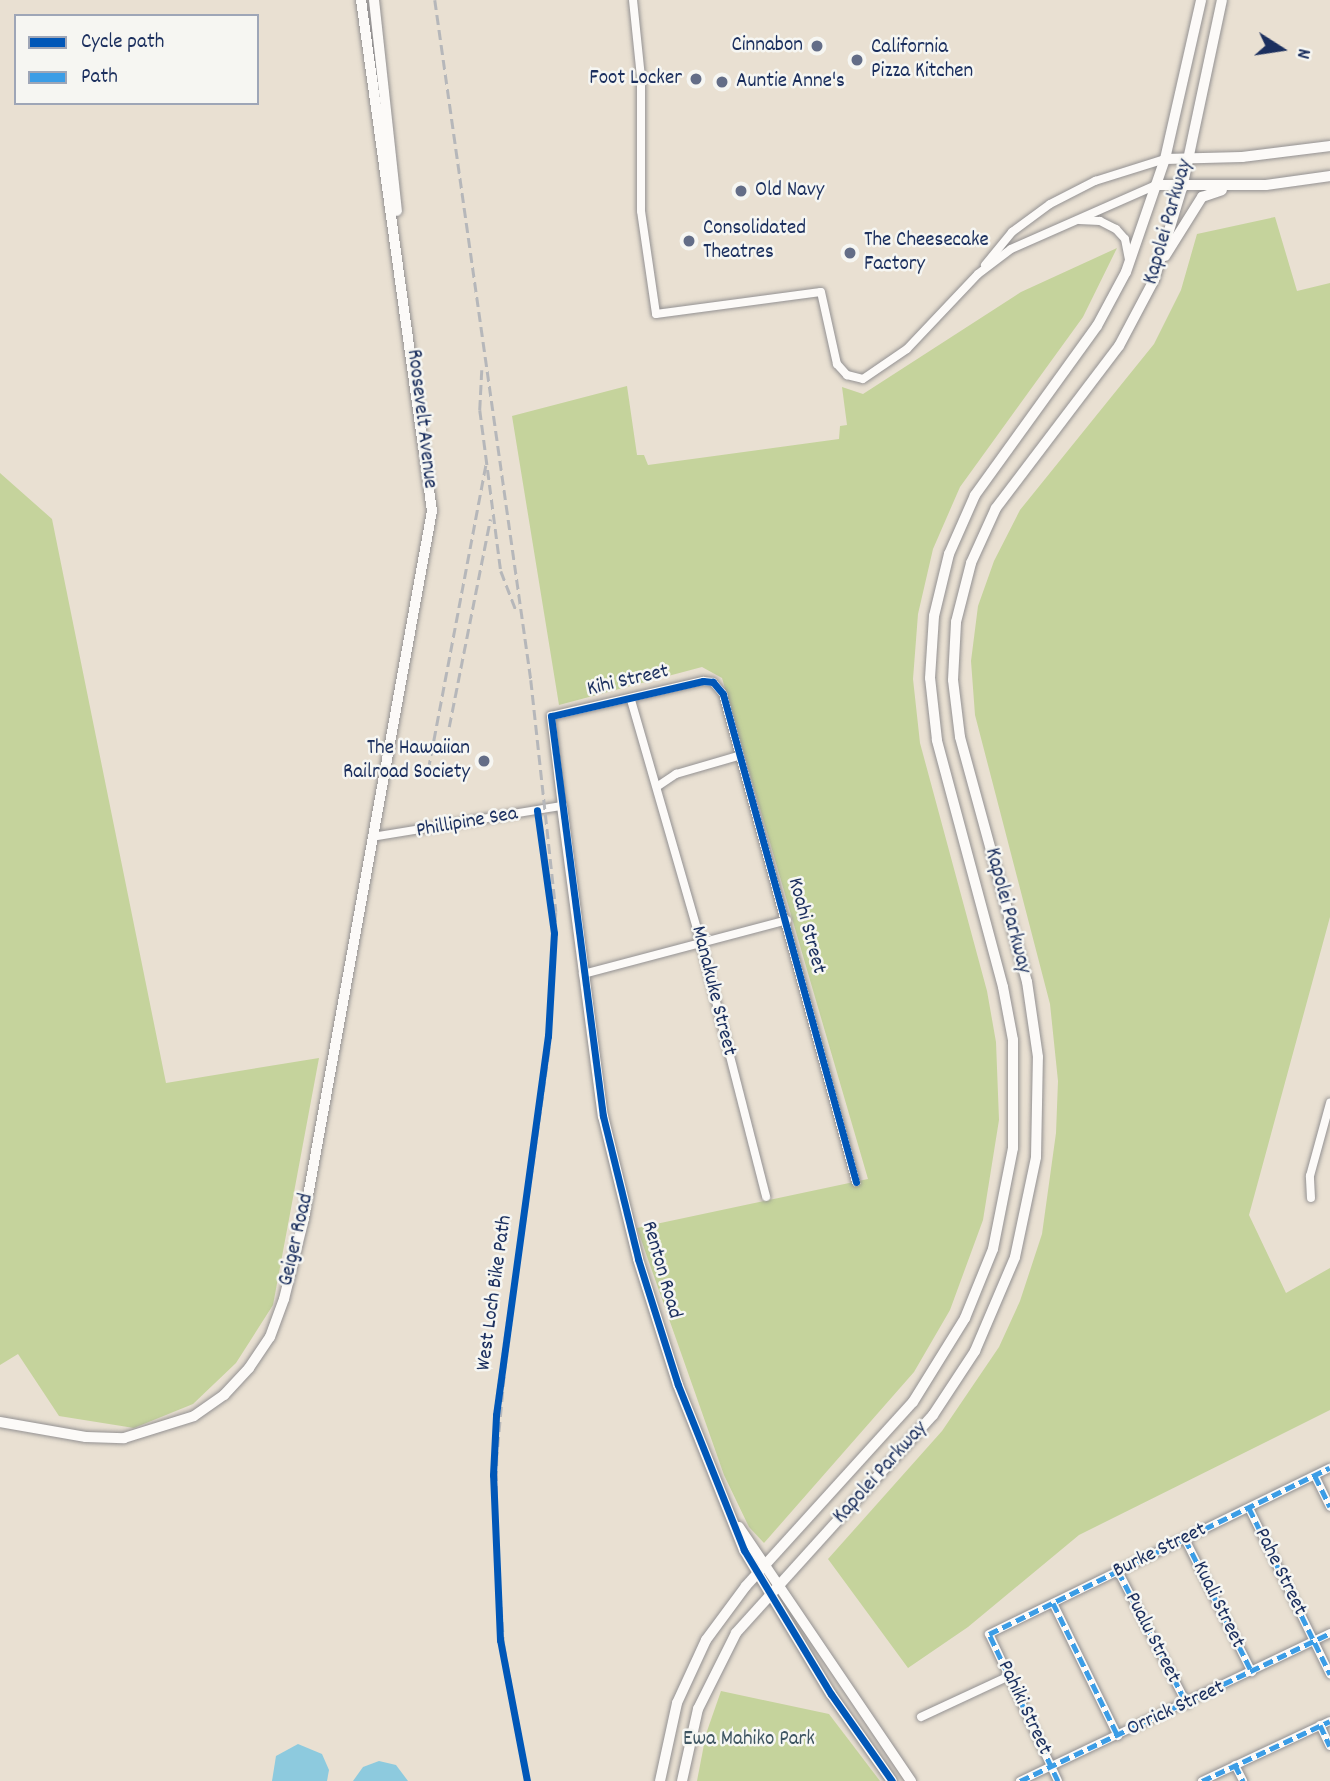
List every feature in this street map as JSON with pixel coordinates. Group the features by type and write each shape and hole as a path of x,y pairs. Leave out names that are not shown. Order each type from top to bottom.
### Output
{"main road":[{"name":"Roosevelt Avenue","path":"361,0 403,284 432,511 372,837"},
{"path":"374,0 403,284"},
{"name":"Kapolei Parkway","path":"660,1781 670,1724 696,1660 732,1603 881,1440 928,1382 965,1318 996,1237 1013,1147 1013,1040 1003,987 937,740 930,678 934,616 949,554 975,495 1097,326 1129,264 1165,159 1201,0"},
{"name":"Kapolei Parkway","path":"682,1781 692,1730 715,1670 736,1633 940,1405 986,1328 1015,1256 1036,1157 1038,1057 1027,982 960,737 953,680 957,622 971,563 996,508 1119,346 1161,261 1182,188 1222,0"},
{"path":"1165,159 1187,161 1330,146"},
{"path":"1156,185 1182,188 1233,186 1330,176"},
{"path":"1161,261 1202,197 1233,186"},
{"name":"Geiger Road","path":"0,1422 86,1437 124,1438 158,1430 194,1416 224,1395 270,1337 304,1218 372,837"}],"street":[{"path":"633,0 642,78 640,199 656,314 821,292 837,363 847,375 863,379 907,349 978,274 1012,232 1050,204 1095,181 1165,159"},
{"path":"978,274 1018,245 1156,185"},
{"path":"1076,219 1100,221 1116,229 1127,245 1129,264"},
{"name":"Kihi Street","path":"551,716 703,681 713,682"},
{"name":"Koahi Street","path":"713,682 723,694 738,756 788,920 856,1182"},
{"name":"Manakuke Street","path":"631,699 702,943 766,1197"},
{"name":"Renton Road","path":"551,716 603,1116 638,1259 678,1385 731,1515 762,1568 770,1592 823,1681 892,1781"},
{"path":"658,786 676,774 738,756"},
{"name":"Phillipine Sea","path":"372,837 562,806"},
{"path":"583,974 788,920"},
{"path":"1311,1198 1310,1176 1326,1133 1330,1103"},
{"name":"Burke Street","path":"989,1634 1330,1468"},
{"path":"1315,1476 1330,1507"},
{"name":"Pahe Street","path":"1249,1508 1330,1674"},
{"name":"Kuali Street","path":"1185,1539 1252,1672"},
{"name":"Renton Road","path":"762,1568 779,1583 911,1781"},
{"name":"Pualu Street","path":"1118,1571 1187,1704"},
{"path":"1053,1603 1118,1736"},
{"name":"Orrick Street","path":"1020,1781 1187,1704 1330,1633"},
{"name":"Pahiki Street","path":"989,1634 1058,1781"},
{"path":"823,1681 837,1671"},
{"path":"921,1717 1009,1676"},
{"path":"1202,1781 1330,1721"},
{"path":"1320,1725 1330,1746"},
{"path":"1235,1765 1243,1781"}],"green space":[{"path":"1275,217 1297,291 1330,283 1330,917 1249,1215 1286,1293 1330,1268 1330,1410 1079,1535 968,1627 908,1668 828,1559 942,1431 999,1347 1020,1301 1042,1234 1056,1133 1058,1081 1050,1004 975,715 971,661 978,606 994,561 1020,510 1154,344 1181,290 1197,234"},
{"path":"1117,248 1083,317 960,487 933,549 918,614 913,679 920,743 987,991 996,1042 999,1120 983,1220 950,1310 914,1372 764,1543 749,1527 724,1475 637,1228 868,1179 722,678 702,667 559,705 512,416 627,386 637,455 644,455 648,465 839,439 840,426 847,425 842,387 863,394 1021,292"},
{"path":"0,473 52,519 166,1083 319,1058 273,1305 236,1363 193,1404 134,1428 59,1416 18,1354 0,1365"},
{"name":"Ewa Mahiko Park","path":"721,1691 829,1714 880,1781 697,1781 706,1734"}],"water":[{"path":"298,1744 322,1754 329,1770 327,1781 272,1781 276,1756"},
{"path":"379,1761 396,1765 408,1781 353,1781 363,1767"}],"railway":[{"path":"435,0 531,680 556,912 549,1052 507,1347 497,1456 496,1532 504,1645 528,1781"},
{"path":"482,370 480,410 501,571 516,610"},
{"path":"428,770 486,463"},
{"path":"449,727 490,519"}],"marked path":[{"path":"1058,1781 989,1634 1330,1468"},
{"path":"1315,1476 1330,1507"},
{"path":"1249,1508 1330,1674"},
{"path":"1185,1539 1252,1672"},
{"path":"1118,1571 1187,1704"},
{"path":"1053,1603 1118,1736"},
{"path":"1020,1781 1330,1633"},
{"path":"1202,1781 1330,1721"},
{"path":"1320,1725 1330,1746"},
{"path":"1235,1765 1243,1781"}],"cycle path":[{"path":"856,1182 723,694 713,682 703,681 551,716 603,1116 638,1259 678,1385 744,1550 831,1694 892,1781"},
{"name":"West Loch Bike Path","path":"527,1781 500,1640 493,1475 496,1415 548,1036 554,933 537,810"}],"place":[{"name":"Cinnabon","path":"817,46"},
{"name":"California Pizza Kitchen","path":"857,60"},
{"name":"Foot Locker","path":"696,79"},
{"name":"Auntie Anne's","path":"722,82"},
{"name":"Old Navy","path":"741,191"},
{"name":"Consolidated Theatres","path":"689,241"},
{"name":"The Cheesecake Factory","path":"850,253"},
{"name":"The Hawaiian Railroad Society","path":"484,761"}]}
